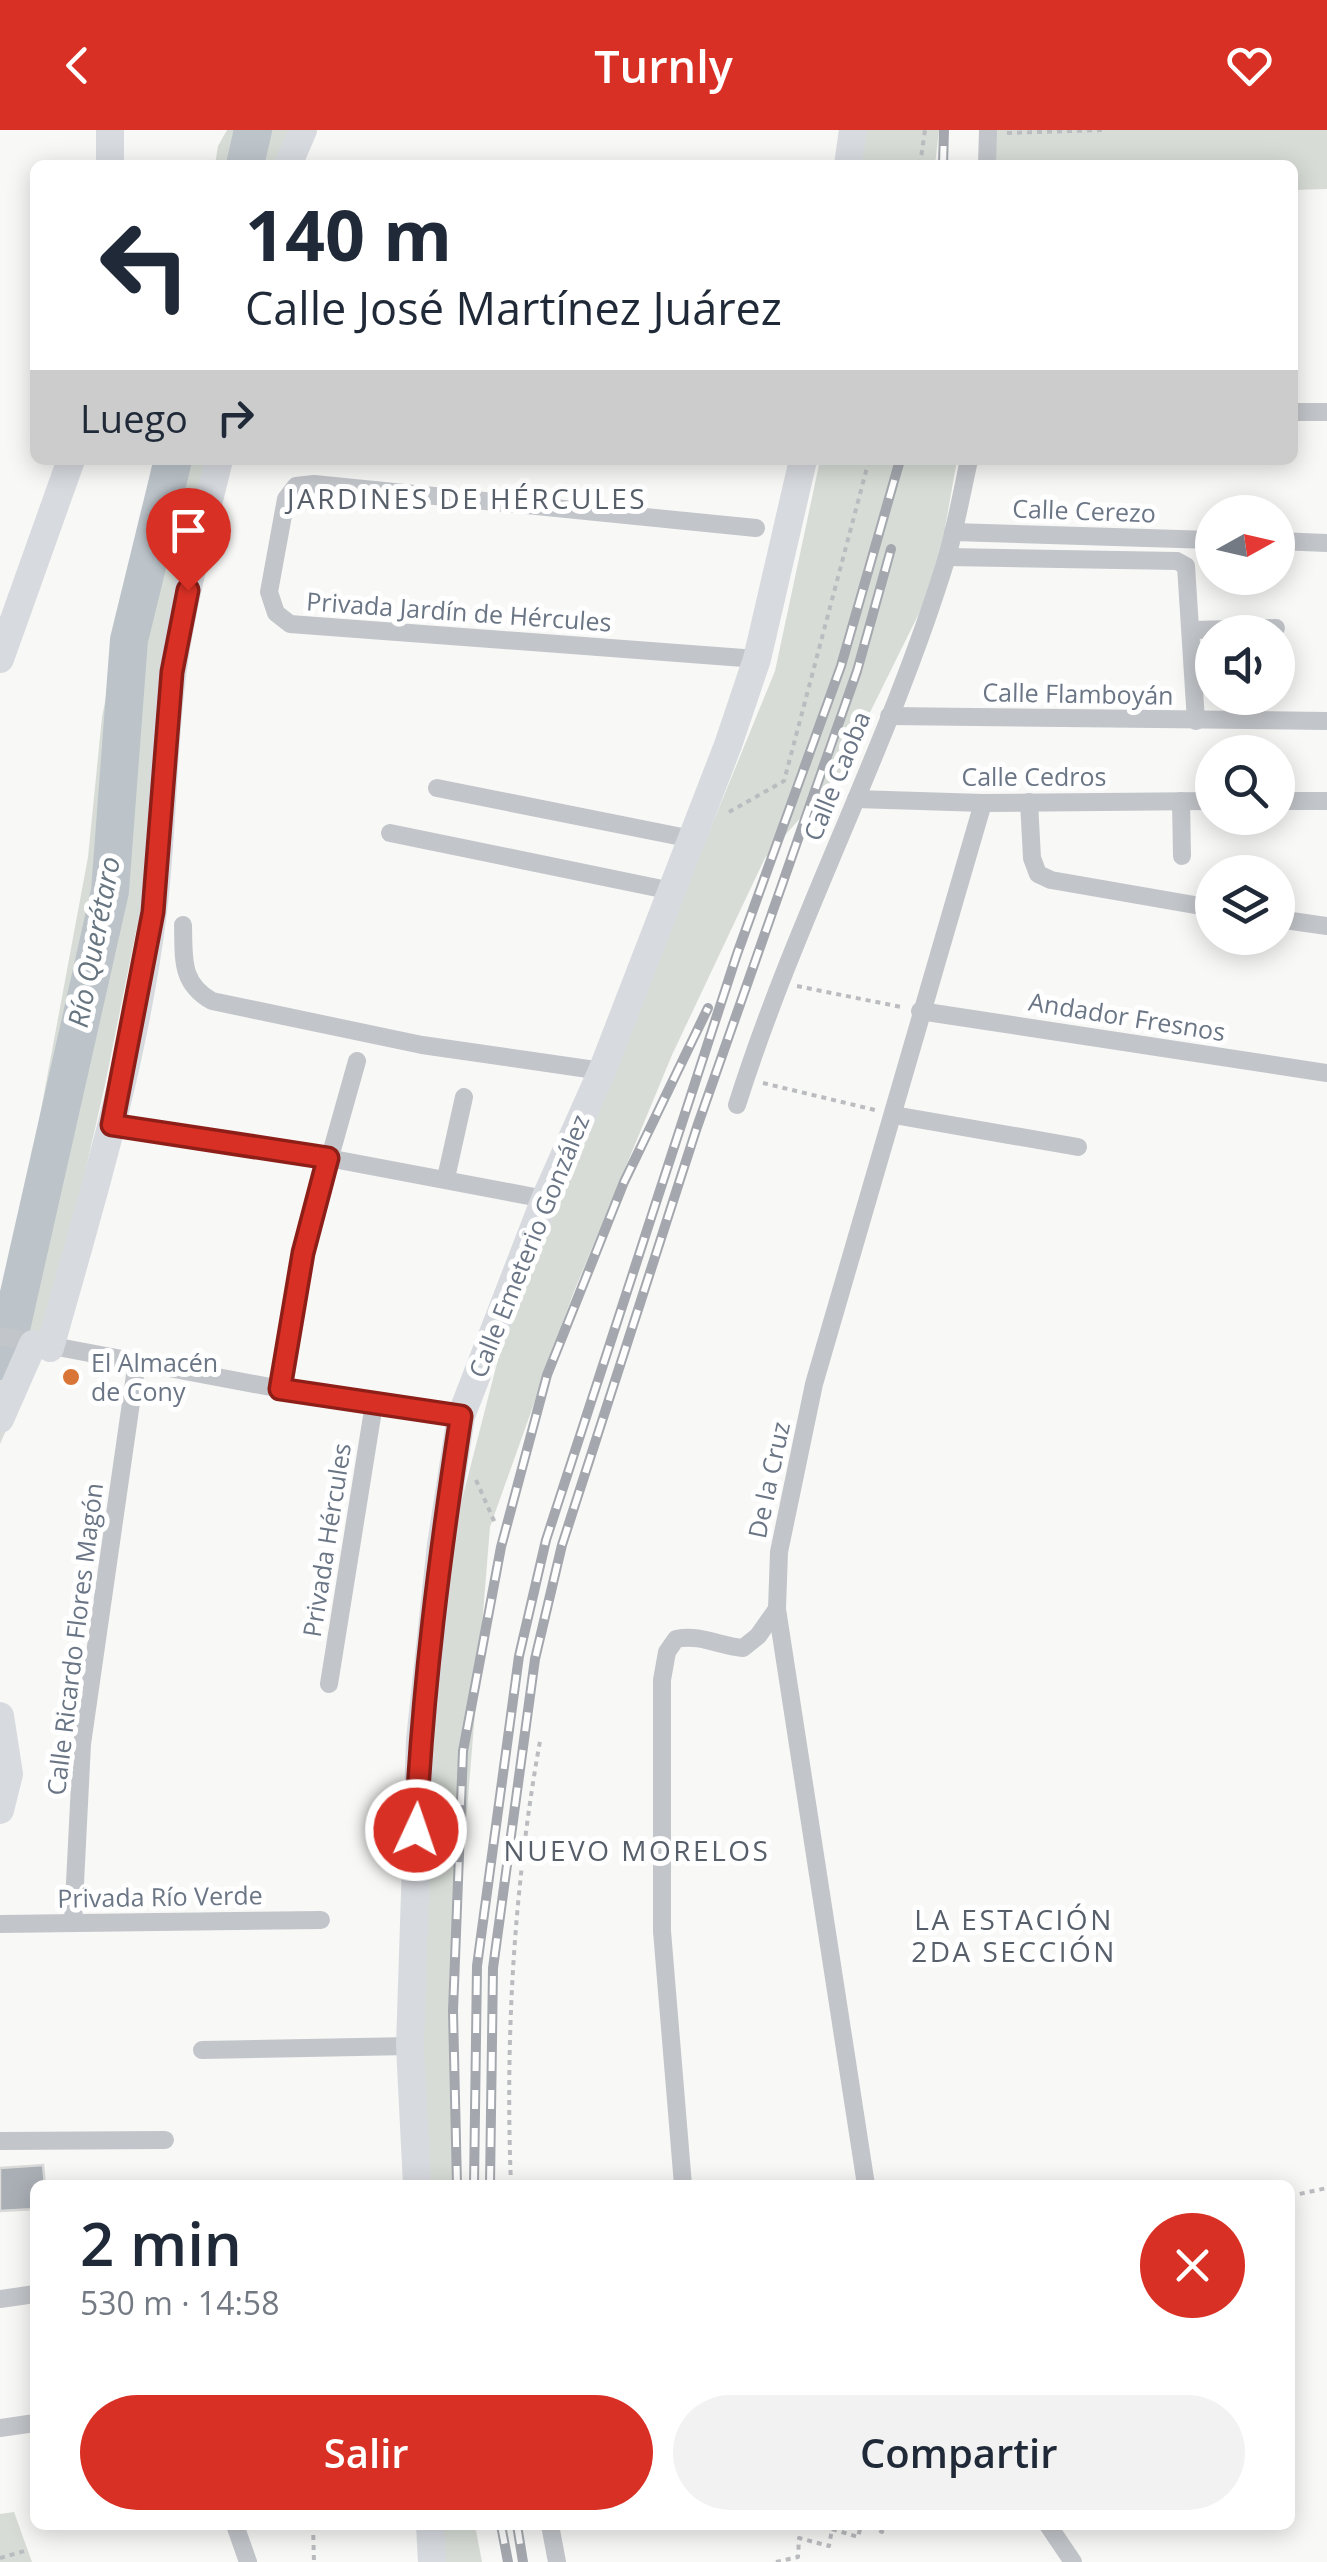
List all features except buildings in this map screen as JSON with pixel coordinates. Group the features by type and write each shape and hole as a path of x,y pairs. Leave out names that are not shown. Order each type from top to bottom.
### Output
{"street":[{"path":"110,130 110,160"},
{"path":"290,160 303,130"},
{"path":"849,160 853,130"},
{"path":"987,160 988,132"},
{"path":"1298,412 1327,412"},
{"path":"0,659 69,465"},
{"path":"0,1419 25,1342 112,1125 153,912 172,672 217,465"},
{"name":"Calle Emeterio González","path":"417,2180 410,2046 420,1740 441,1545 461,1416 544,1198 602,1071 757,659 802,465"},
{"name":"Calle Caoba","path":"737,1105 778,982 889,716 947,557 968,465"},
{"name":"Privada Jardín de Hércules","path":"756,528 314,484 296,486 286,499 269,592 276,614 290,624 757,659"},
{"name":"Calle Cerezo","path":"953,532 1195,539"},
{"path":"1295,542 1327,543"},
{"path":"947,557 1176,561 1186,566 1190,576 1196,721"},
{"name":"Calle Flamboyán","path":"889,716 1327,721"},
{"path":"437,788 692,840"},
{"name":"Calle Cedros","path":"856,798 983,803 1195,801"},
{"path":"1295,801 1327,800"},
{"path":"1181,801 1182,856"},
{"path":"1029,802 1032,858 1038,874 1051,880 1195,905"},
{"name":"De la Cruz","path":"865,2180 777,1609 779,1552 814,1384 983,803"},
{"path":"390,833 672,891"},
{"path":"1295,922 1327,926"},
{"path":"183,925 185,975 194,990 212,1001 422,1044 602,1071"},
{"name":"Andador Fresnos","path":"920,1011 1327,1073"},
{"path":"280,1389 303,1253 357,1061"},
{"path":"446,1178 464,1097"},
{"path":"894,1115 1078,1148"},
{"path":"112,1125 328,1158 544,1198"},
{"path":"25,1342 280,1389 461,1416"},
{"name":"Calle Ricardo Flores Magón","path":"73,1924 82,1744 137,1361"},
{"name":"Privada Hércules","path":"329,1684 374,1404"},
{"path":"683,2180 662,1930 662,1680 668,1652 676,1639 695,1635 744,1648 777,1609"},
{"path":"0,1716 8,1774 0,1810"},
{"name":"Privada Río Verde","path":"0,1924 321,1920"},
{"path":"202,2050 410,2046"},
{"path":"0,2141 164,2140"},
{"path":"0,2299 30,2295"},
{"path":"0,2428 30,2423"},
{"path":"237,2530 248,2562"},
{"path":"430,2530 432,2562"},
{"path":"551,2530 556,2562"},
{"path":"1051,2530 1072,2562"}],"path":[{"path":"921,160 925,130"},
{"path":"988,132 1103,130"},
{"path":"724,802 718,819 784,781 869,465"},
{"path":"778,982 920,1011"},
{"path":"746,1079 894,1115"},
{"path":"468,1485 472,1472 495,1522"},
{"path":"511,2180 508,2115 512,1992 526,1817 540,1741"},
{"path":"1295,2195 1327,2188"},
{"path":"313,2530 314,2562"},
{"path":"776,2562 798,2557 800,2538 830,2546 832,2530"},
{"path":"837,2530 858,2538 860,2530"},
{"path":"0,2558 28,2550"}],"shaded area":[{"path":"227,130 293,130 281,160 216,160"},
{"path":"862,130 939,130 936,160 859,160"},
{"path":"992,130 1327,130 1327,189 1298,190 1298,160 993,160"},
{"path":"152,465 207,465 146,882 105,1085 48,1334 0,1444 0,1292 17,1239 88,857 102,717"},
{"path":"819,465 956,465 936,579 840,773 765,858 672,1055 573,1294 490,1527 455,1959 452,2180 422,2180 421,1898 431,1731 458,1515 506,1328 775,671"},
{"path":"14,2512 32,2562 0,2562 0,2514"},
{"path":"443,2530 476,2530 482,2562 445,2562"}],"waterway":[{"name":"Río Querétaro","path":"246,160 253,130"},
{"name":"Río Querétaro","path":"0,1361 11,1329 110,891 129,640 172,465"}],"railway":[{"path":"943,160 944,130"},
{"path":"474,2180 477,1966 519,1656 546,1540 737,954 841,666 899,465"},
{"path":"490,2180 493,1968 535,1659 562,1545 697,1127 857,671 891,549"},
{"path":"457,2180 453,2011 463,1751 501,1547 547,1375 624,1182 708,1008"},
{"path":"502,2530 508,2562"},
{"path":"518,2530 523,2562"}],"place":[{"name":"El Almacén de Cony","path":"71,1377"}],"district":[{"name":"JARDINES DE HÉRCULES","path":"467,499"},
{"name":"NUEVO MORELOS","path":"637,1851"},
{"name":"LA ESTACIÓN 2DA SECCIÓN","path":"1014,1936"}],"route":[{"path":"188,590 172,672 153,912 112,1125 328,1158 303,1253 280,1389 461,1416 441,1545 420,1740 416,1830"}]}
